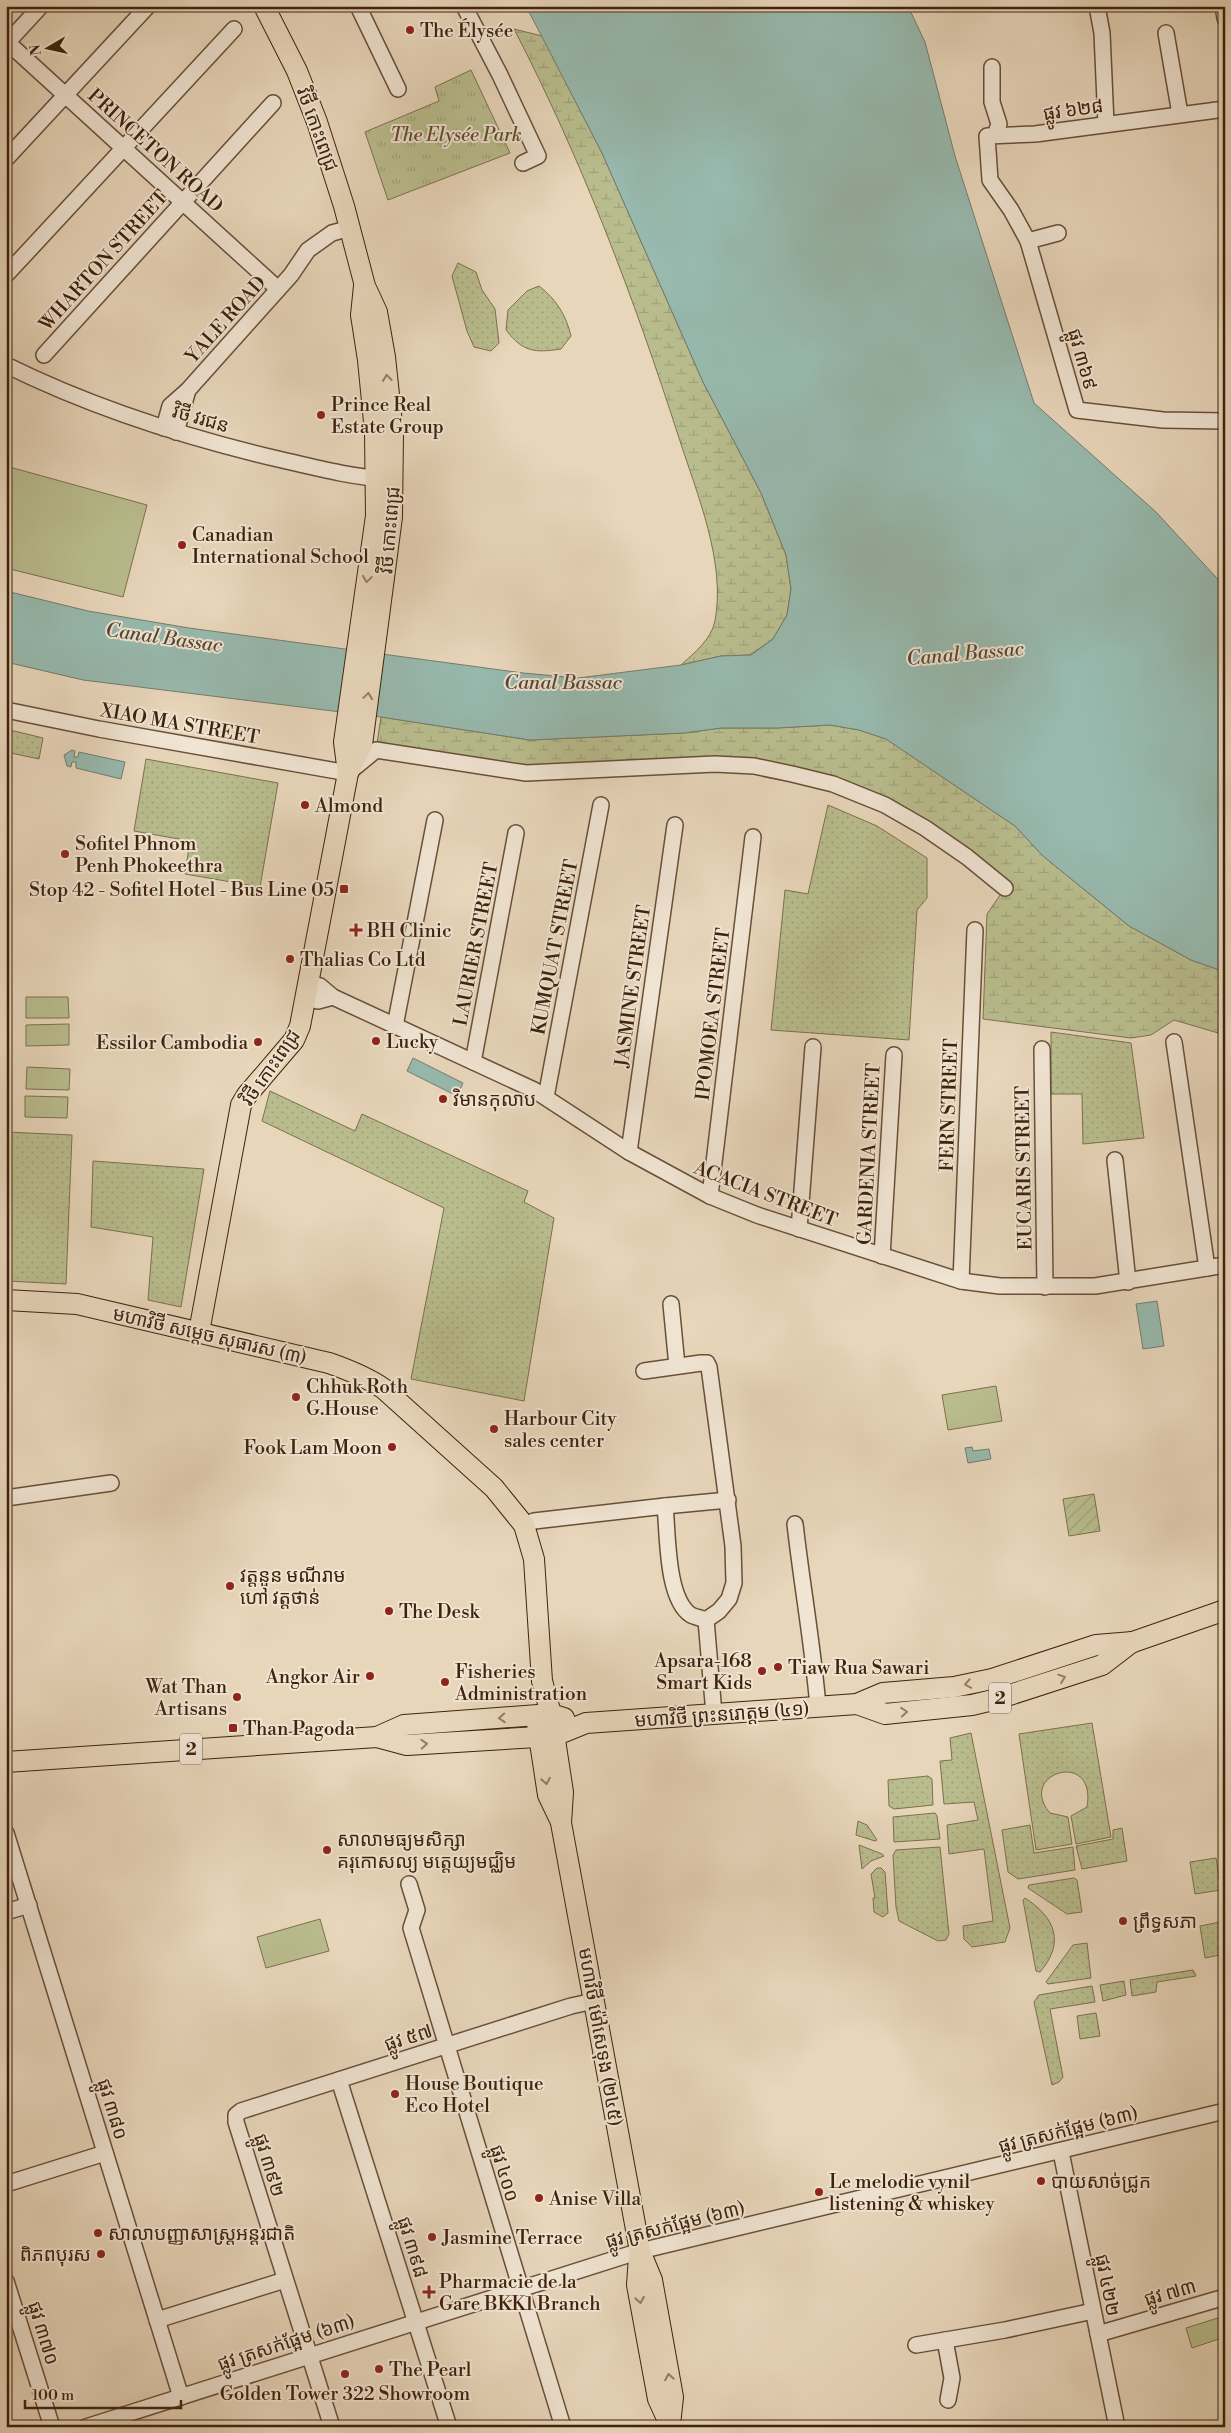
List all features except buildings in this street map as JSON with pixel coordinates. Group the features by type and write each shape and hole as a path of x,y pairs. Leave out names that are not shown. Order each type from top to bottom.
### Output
{"main road":[{"name":"វិថី កោះពេជ្រ","path":"199,1332 241,1105 246,1095 294,1040 300,1026 353,743 370,621 376,516 385,479 392,433 385,357 377,312 341,231 314,113 297,72 264,6"},
{"name":"មហាវិថី សម្តេច សុធារស (៣)","path":"6,1300 77,1304 199,1332 329,1363 369,1379 384,1389 494,1488 524,1525 534,1559 543,1715 546,1736"},
{"name":"មហាវិថី ព្រះនរោត្តម (៤១)","path":"6,1762 377,1737 407,1745 546,1736 586,1723 857,1704 884,1714 956,1708 997,1700 1102,1665 1133,1642 1225,1610"},
{"name":"មហាវិថី ព្រះនរោត្តម (៤១)","path":"377,1737 404,1725 543,1715 586,1723"},
{"name":"មហាវិថី ម៉ៅសេទុង (២៤៥)","path":"546,1736 563,1792 562,1823 594,2001 640,2251 652,2280 673,2396 670,2426"}],"street":[{"path":"7,42 41,6"},
{"path":"6,159 148,6"},
{"path":"358,6 398,89"},
{"path":"464,6 500,74 538,156 523,163"},
{"path":"1097,6 1102,33 1106,124"},
{"path":"1222,6 1225,18"},
{"path":"6,275 234,29"},
{"path":"1166,33 1180,114"},
{"name":"PRINCETON ROAD","path":"7,42 278,289"},
{"path":"992,67 992,102 999,124 995,135"},
{"name":"WHARTON STREET","path":"44,354 273,103"},
{"name":"ផ្លូវ ៦២៨","path":"995,135 1035,134 1225,109"},
{"name":"ផ្លូវ ៣៦៩","path":"995,135 987,136 990,180 1028,241 1077,410 1163,420 1225,421"},
{"name":"YALE ROAD","path":"170,430 188,390 291,275 308,250 341,231"},
{"path":"1028,241 1058,233"},
{"name":"វិថី វរជន","path":"6,365 89,402 170,430 292,462 385,479"},
{"name":"XIAO MA STREET","path":"6,710 99,729 348,773"},
{"path":"348,773 376,750 526,773 677,765 754,766 833,784 885,805 925,828 967,857 1005,888"},
{"name":"KUMQUAT STREET","path":"546,1097 601,805"},
{"path":"395,1026 435,820"},
{"name":"JASMINE STREET","path":"629,1152 675,825"},
{"name":"LAURIER STREET","path":"473,1062 516,833"},
{"name":"IPOMOEA STREET","path":"710,1196 753,837"},
{"name":"FERN STREET","path":"961,1281 975,930"},
{"name":"ACACIA STREET","path":"307,991 318,1001 333,997 546,1097 629,1152 710,1196 799,1229 961,1281 1000,1286 1095,1286 1225,1265"},
{"path":"1174,1042 1207,1268"},
{"path":"799,1229 813,1047"},
{"name":"EUCARIS STREET","path":"1042,1049 1045,1287"},
{"name":"GARDENIA STREET","path":"882,1256 894,1055"},
{"path":"1115,1160 1128,1282"},
{"path":"671,1304 677,1366"},
{"path":"644,1371 701,1363 709,1367 728,1500 733,1546 734,1583 729,1599 706,1620"},
{"path":"6,1498 111,1483"},
{"path":"524,1525 534,1521 728,1500"},
{"path":"665,1506 673,1587 680,1602 690,1614 706,1620"},
{"path":"795,1524 801,1583 814,1653 818,1707"},
{"path":"706,1620 714,1714"},
{"name":"ផ្លូវ ៣៨០","path":"6,1833 181,2397"},
{"name":"ផ្លូវ ៤០០","path":"409,1884 417,1910 411,1928 445,2046 563,2427"},
{"path":"6,1912 29,1905"},
{"name":"ផ្លូវ ៥៧","path":"236,2115 241,2111 445,2046 571,2006 594,2001"},
{"name":"ផ្លូវ ៣៩៨","path":"339,2080 449,2427"},
{"name":"ផ្លូវ ត្រសក់ផ្អែម (៦៣)","path":"86,2427 640,2251 1061,2152 1225,2111"},
{"name":"ផ្លូវ ៣៩២","path":"236,2115 236,2122 332,2427"},
{"name":"ផ្លូវ ៤២២","path":"1061,2152 1117,2427"},
{"path":"6,2184 105,2153"},
{"path":"157,2320 285,2280"},
{"name":"ផ្លូវ ៣៧០","path":"6,2281 52,2427"},
{"name":"ផ្លូវ ៧៣","path":"1098,2334 1225,2296"},
{"path":"916,2345 1093,2311"},
{"path":"945,2340 952,2378 948,2400"}],"green space":[{"path":"514,29 542,36 602,153 703,382 761,493 786,555 791,589 787,615 773,639 750,655 721,656 681,665 706,640 715,621 717,575 708,528 644,333 605,230 562,128"},
{"name":"The Elysée Park","path":"471,70 510,153 388,200 365,132 439,101 435,87"},
{"path":"458,263 476,272 482,290 495,309 499,343 491,351 474,347 467,331 452,276"},
{"path":"539,286 555,302 569,328 571,336 561,349 536,351 524,347 506,330 508,310 527,291"},
{"path":"6,466 147,505 123,597 6,568"},
{"path":"381,717 530,740 684,733 721,728 777,728 830,725 859,730 886,739 1015,826 1043,856 1129,926 1191,960 1225,972 1225,1035 1174,1020 1151,1035 1131,1038 983,1019 987,914 1005,888 885,805 754,766 526,773 376,750"},
{"path":"6,729 43,738 39,759 6,752"},
{"path":"146,759 278,783 260,887 185,874 190,841 134,831"},
{"path":"828,805 877,826 927,858 927,898 917,910 909,1040 771,1030 785,890 808,894"},
{"path":"26,997 68,997 69,1018 26,1018"},
{"path":"69,1024 69,1045 26,1046 26,1025"},
{"path":"1051,1032 1131,1043 1144,1138 1083,1144 1082,1094 1051,1094"},
{"path":"27,1067 70,1069 69,1090 26,1089"},
{"path":"270,1091 355,1131 362,1114 528,1191 524,1202 554,1218 524,1401 411,1379 444,1208 262,1121"},
{"path":"25,1096 68,1097 67,1118 25,1117"},
{"path":"6,1132 72,1135 66,1284 6,1281"},
{"path":"93,1161 204,1169 181,1307 148,1300 153,1237 91,1227"},
{"path":"996,1386 1002,1421 948,1430 942,1395"},
{"path":"1094,1494 1100,1531 1069,1536 1063,1499"},
{"path":"1092,1723 1111,1837 1076,1844 1071,1816 1087,1807 1087,1789 1081,1777 1071,1772 1060,1773 1049,1778 1043,1787 1042,1799 1050,1813 1068,1817 1072,1844 1036,1850 1019,1734"},
{"path":"971,1733 1010,1928 1005,1942 972,1947 964,1939 963,1926 993,1921 984,1849 949,1854 947,1825 978,1820 974,1802 944,1804 940,1761 952,1760 950,1738"},
{"path":"928,1776 932,1779 933,1805 894,1809 889,1806 888,1780"},
{"path":"935,1813 940,1839 894,1842 893,1817"},
{"path":"858,1821 867,1825 877,1840 856,1835"},
{"path":"1030,1825 1034,1853 1073,1847 1075,1870 1018,1879 1008,1872 1002,1830"},
{"path":"1122,1828 1127,1861 1082,1869 1076,1846 1113,1839 1113,1830"},
{"path":"859,1845 884,1856 871,1861 862,1869"},
{"path":"940,1847 949,1934 946,1940 938,1941 899,1921 896,1907 893,1855 896,1850"},
{"path":"1216,1858 1221,1890 1195,1894 1190,1862"},
{"path":"877,1868 881,1868 885,1872 888,1913 883,1917 874,1912 873,1898 875,1898 871,1874"},
{"path":"1074,1878 1077,1880 1082,1912 1067,1914 1028,1888 1029,1885"},
{"path":"1025,1898 1044,1914 1054,1932 1053,1951 1040,1972 1036,1971 1023,1900"},
{"path":"320,1919 329,1951 266,1968 257,1937"},
{"path":"1225,1921 1225,1954 1205,1958 1200,1926"},
{"path":"1087,1943 1091,1978 1048,1984 1046,1982 1073,1945"},
{"path":"1193,1970 1196,1976 1157,1982 1156,1992 1132,1996 1130,1980"},
{"path":"1124,1981 1126,1995 1103,2001 1100,1985"},
{"path":"1092,1986 1095,2002 1050,2009 1063,2077 1059,2082 1052,2085 1034,2002 1039,1995"},
{"path":"1096,2013 1100,2036 1080,2039 1077,2016"},
{"path":"1221,2317 1225,2337 1192,2348 1186,2328"}],"water":[{"name":"Canal Bassac","path":"526,6 908,6 925,42 955,156 1034,403 1156,512 1225,587 1225,972 1191,960 1129,926 1043,856 1015,826 886,739 859,730 830,725 777,728 721,728 684,733 530,740 381,717 83,680 6,662 6,591 88,611 189,628 523,673 578,678 681,665 721,656 751,655 773,639 787,615 791,589 786,555 761,493 703,382 602,153"},
{"path":"72,750 75,751 74,757 78,757 79,752 125,762 121,779 76,768 76,762 72,762 71,767 67,766 64,755"},
{"path":"413,1058 463,1083 457,1096 407,1071"},
{"path":"1157,1301 1164,1346 1143,1349 1136,1304"},
{"path":"972,1447 973,1451 989,1449 991,1459 968,1463 965,1448"}],"place":[{"name":"The Élysée","path":"410,30"},
{"name":"Prince Real Estate Group","path":"321,415"},
{"name":"Canadian International School","path":"182,545"},
{"name":"Almond","path":"305,805"},
{"name":"Sofitel Phnom Penh Phokeethra","path":"65,854"},
{"name":"Stop 42 - Sofitel Hotel - Bus Line 05","path":"344,889"},
{"name":"BH Clinic","path":"356,930"},
{"name":"Thalias Co Ltd","path":"290,959"},
{"name":"Lucky","path":"376,1041"},
{"name":"Essilor Cambodia","path":"258,1042"},
{"name":"វិមានកុលាប","path":"443,1099"},
{"name":"Chhuk Roth G.House","path":"296,1397"},
{"name":"Harbour City sales center","path":"494,1429"},
{"name":"Fook Lam Moon","path":"392,1447"},
{"name":"វត្តនួន មណីរាម ហៅ វត្តថាន់","path":"230,1586"},
{"name":"The Desk","path":"389,1611"},
{"name":"Tiaw Rua Sawari","path":"778,1667"},
{"name":"Apsara-168 Smart Kids","path":"762,1671"},
{"name":"Angkor Air","path":"370,1676"},
{"name":"Fisheries Administration","path":"445,1682"},
{"name":"Wat Than Artisans","path":"237,1697"},
{"name":"Than Pagoda","path":"233,1728"},
{"name":"សាលាមធ្យមសិក្សា គរុកោសល្យ មត្តេយ្យមជ្ឈិម","path":"327,1850"},
{"name":"ព្រឹទ្ធសភា","path":"1123,1921"},
{"name":"House Boutique Eco Hotel","path":"395,2094"},
{"name":"បាយសាច់ជ្រូក","path":"1041,2181"},
{"name":"Le melodie vynil listening & whiskey","path":"819,2192"},
{"name":"Anise Villa","path":"539,2198"},
{"name":"សាលាបញ្ញាសាស្ត្រអន្តរជាតិ","path":"98,2233"},
{"name":"Jasmine Terrace","path":"432,2237"},
{"name":"ពិភពបុរស","path":"101,2254"},
{"name":"Pharmacie de la Gare BKK1 Branch","path":"429,2292"},
{"name":"The Pearl","path":"379,2369"},
{"name":"Golden Tower 322 Showroom","path":"345,2374"}]}
